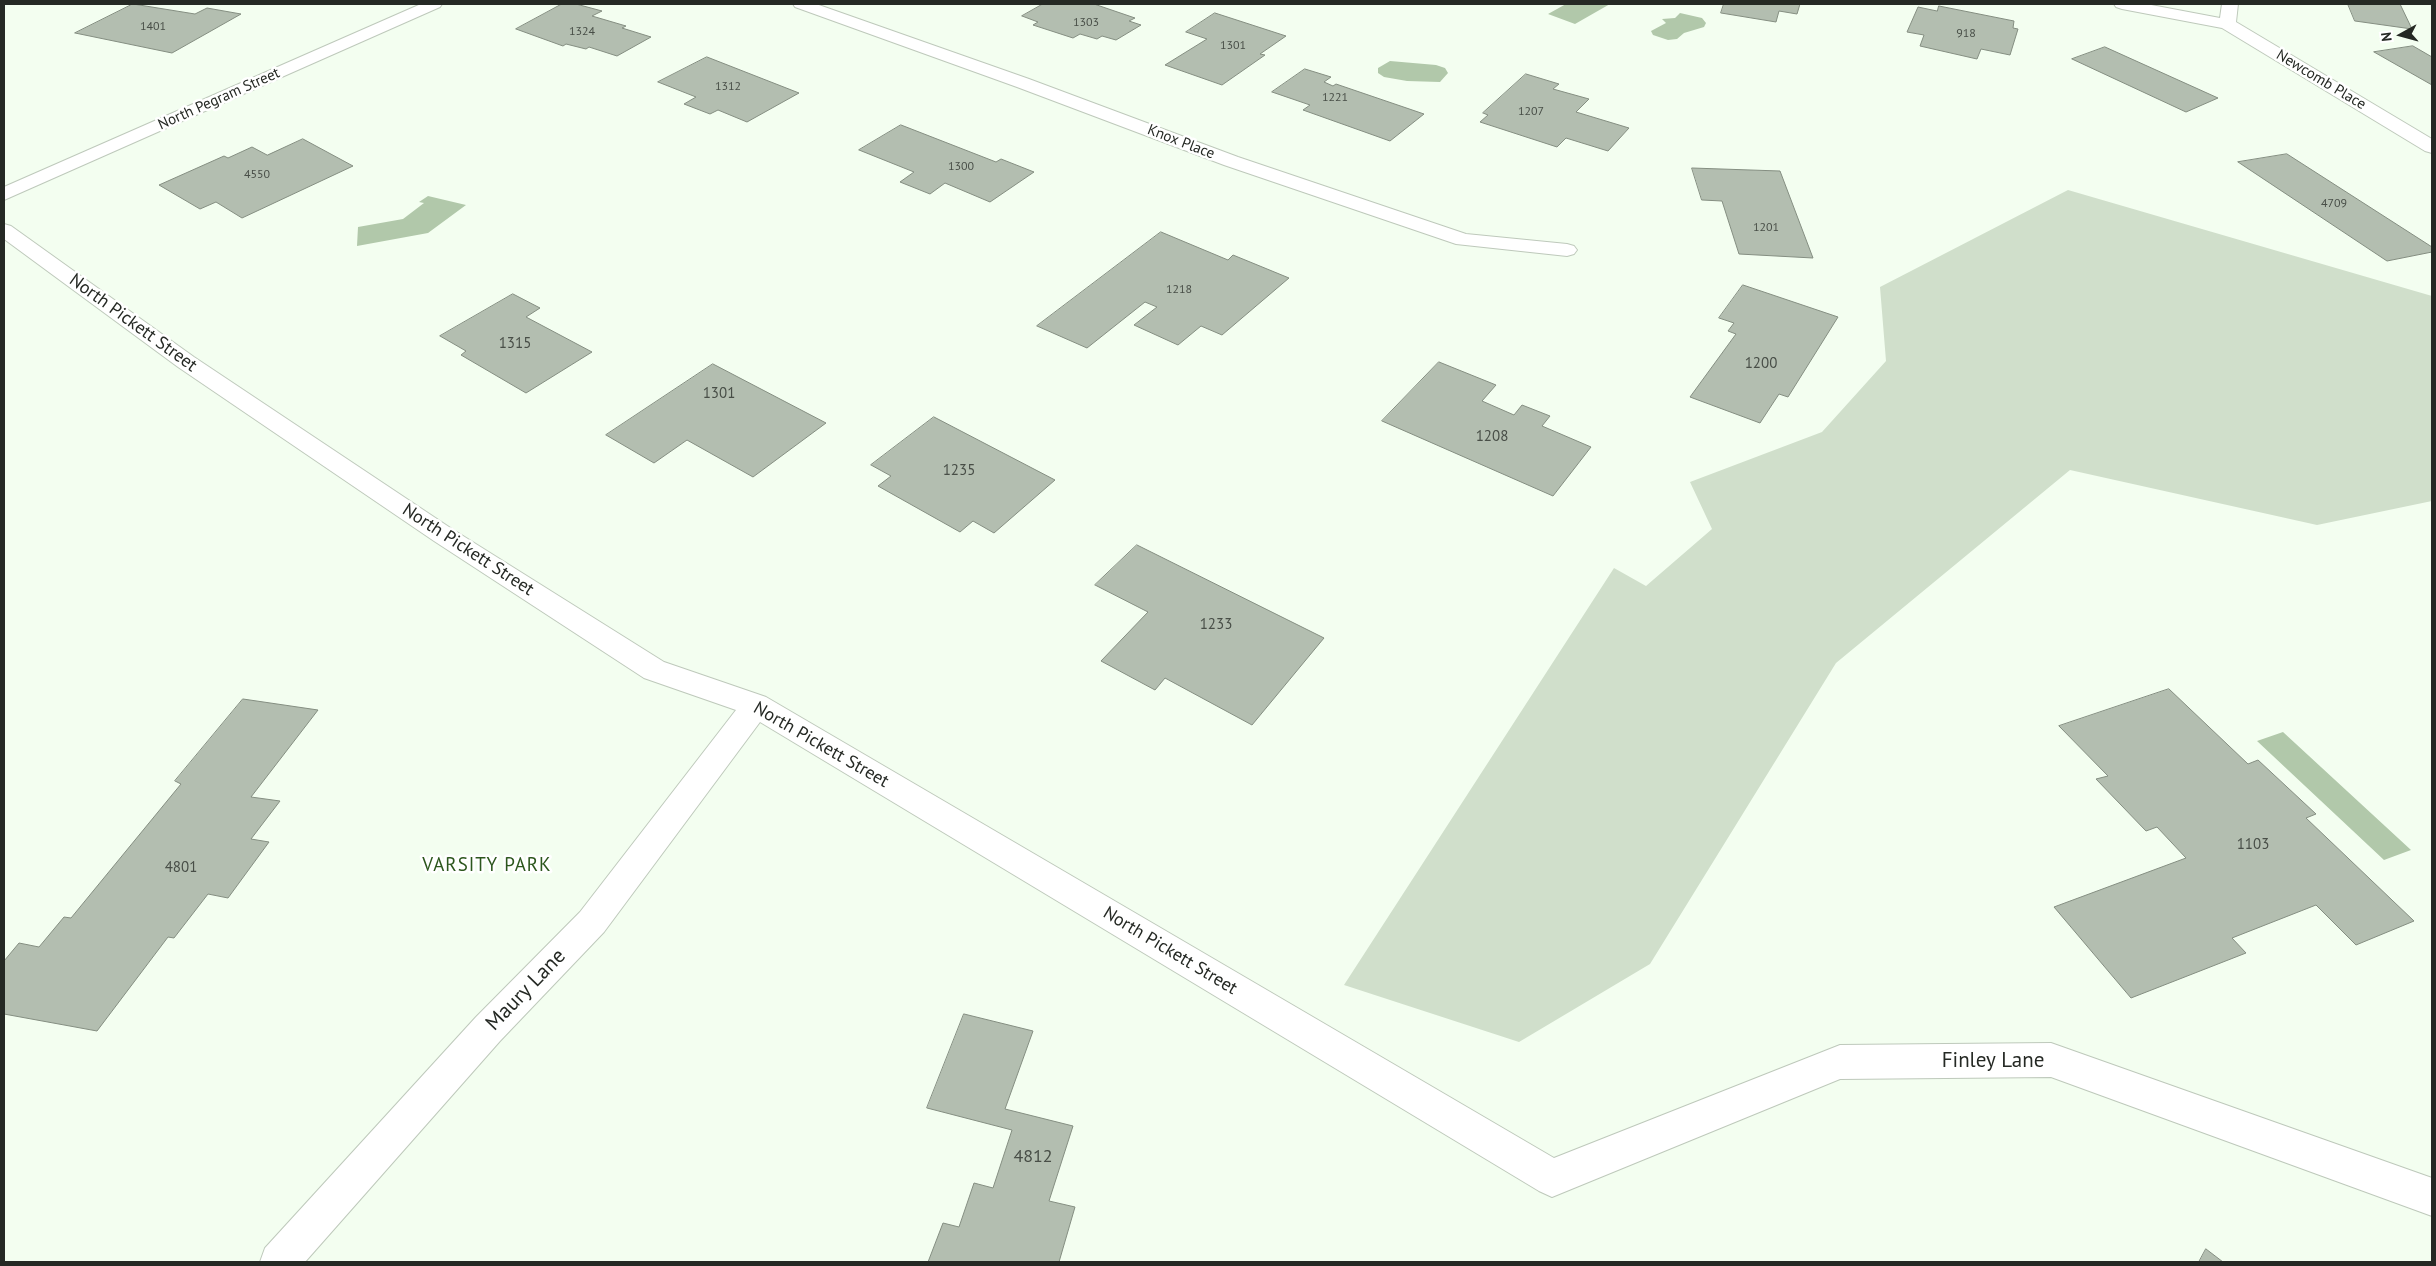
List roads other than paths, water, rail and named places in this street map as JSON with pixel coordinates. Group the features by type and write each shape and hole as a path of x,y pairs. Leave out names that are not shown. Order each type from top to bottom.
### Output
{"street":[{"name":"North Pegram Street","path":"4,194 434,4"},
{"name":"Knox Place","path":"802,4 1023,83 1231,161 1464,240 1567,250"},
{"name":"Newcomb Place","path":"2122,4 2226,24 2432,147"},
{"path":"2226,24 2230,4"},
{"name":"North Pickett Street","path":"4,230 186,362 444,535 654,670 756,705 1552,1178"},
{"name":"Maury Lane","path":"279,1262 488,1028 592,922 756,705"},
{"name":"Finley Lane","path":"1552,1178 1840,1062 2051,1060 2432,1197"}],"district":[{"name":"VARSITY PARK","path":"487,866"}]}
